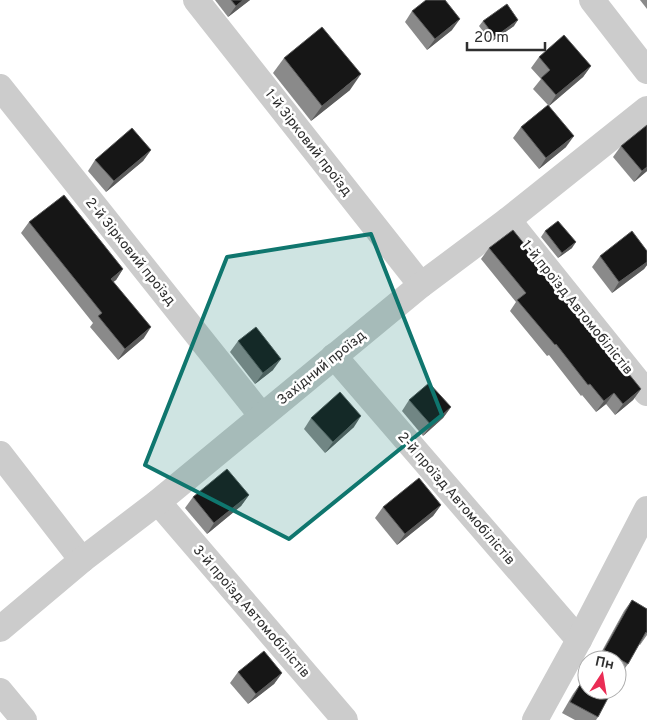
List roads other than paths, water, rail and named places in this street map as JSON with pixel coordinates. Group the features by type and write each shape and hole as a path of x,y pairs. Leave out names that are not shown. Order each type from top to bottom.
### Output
{"street":[{"name":"1-й Зірковий проїзд","path":"196,0 421,285"},
{"path":"592,0 647,71"},
{"name":"2-й Зірковий проїзд","path":"0,87 262,415"},
{"name":"Західний проїзд","path":"0,629 82,560 158,502 421,285 508,220 647,109"},
{"name":"1-й проїзд Автомобілістів","path":"508,220 647,394"},
{"name":"2-й проїзд Автомобілістів","path":"334,356 579,640"},
{"path":"0,454 82,560"},
{"name":"3-й проїзд Автомобілістів","path":"158,502 345,720"},
{"path":"535,720 647,509"},
{"path":"0,691 24,720"}]}
